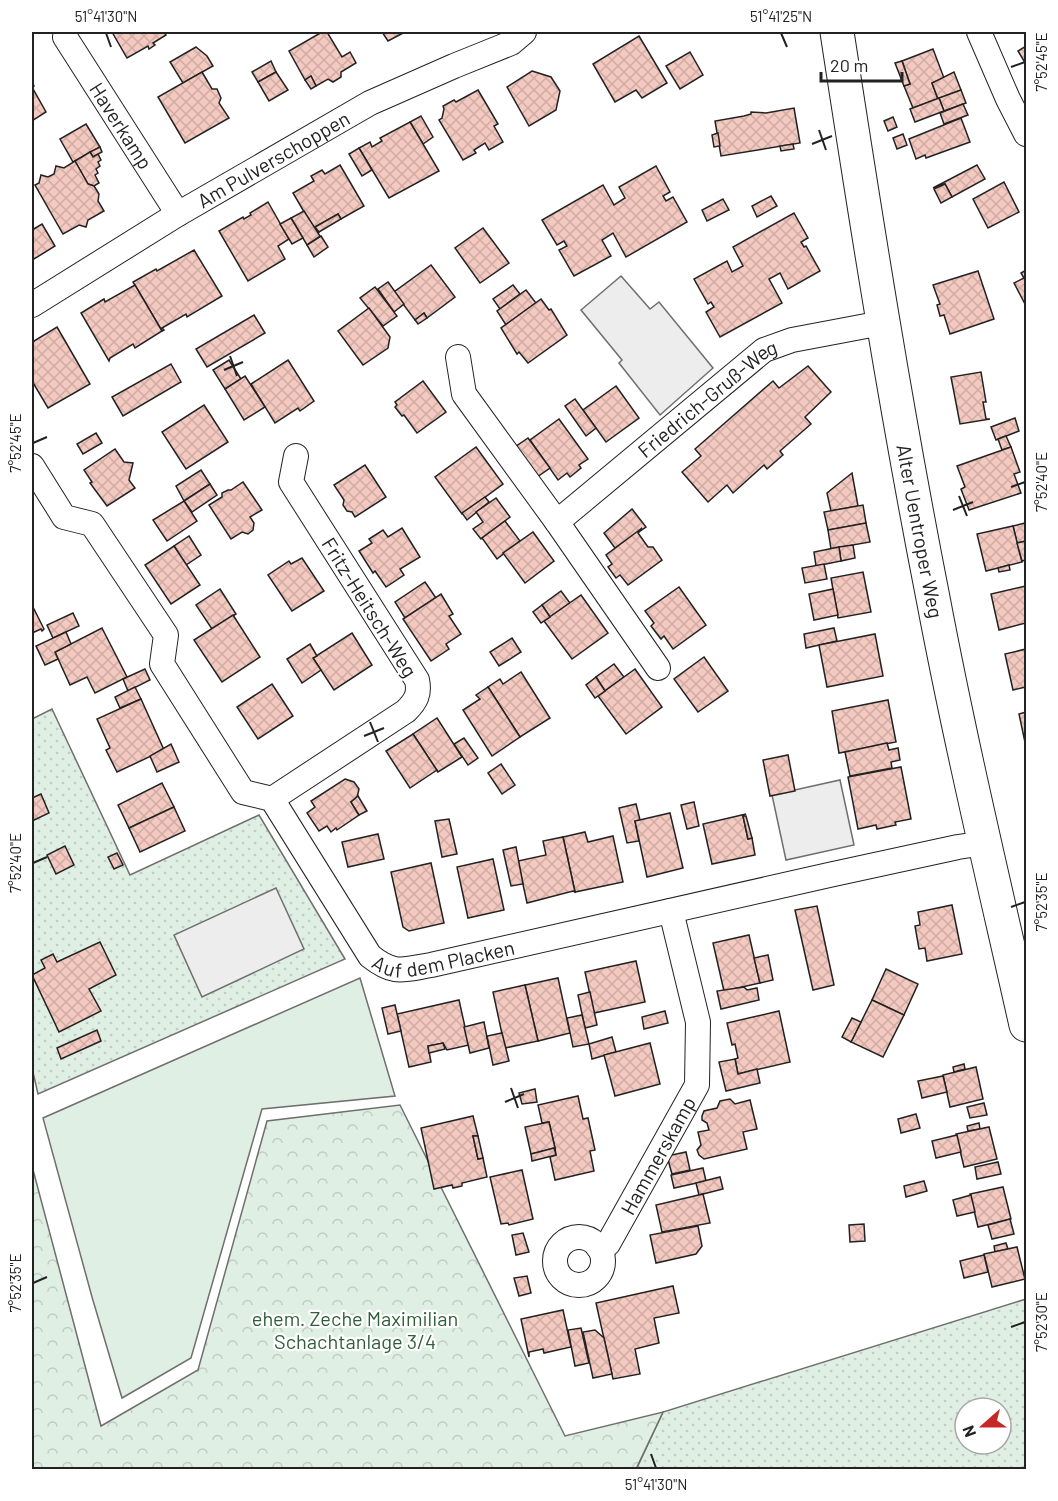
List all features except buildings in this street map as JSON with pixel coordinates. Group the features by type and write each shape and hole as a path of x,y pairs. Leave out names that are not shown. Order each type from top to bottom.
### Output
{"street":[{"name":"Am Pulverschoppen","path":"32,305 178,214 370,103 511,43 524,32"},
{"name":"Alter Uentroper Weg","path":"837,32 882,324 933,599 1026,1025"},
{"path":"979,32 1026,134"},
{"name":"Haverkamp","path":"65,37 178,214"},
{"name":"Friedrich-Gruß-Weg","path":"557,522 764,350 792,340 882,324"},
{"path":"458,357 464,394 557,522 658,668"},
{"name":"Fritz-Heitsch-Weg","path":"272,799 406,711 420,690 417,680 291,482 296,456"},
{"path":"32,466 64,517 92,524 166,635 162,664 243,792 272,799"},
{"name":"Auf dem Placken","path":"272,799 370,956 385,968 404,970 851,870 985,843"},
{"name":"Hammerskamp","path":"598,1247 608,1244 697,1085 698,1022 671,911"}],"green space":[{"path":"52,709 130,875 259,815 345,959 38,1094 32,1068 32,719"},
{"path":"360,978 395,1096 262,1109 191,1358 122,1398 43,1118"},
{"name":"ehem. Zeche Maximilian Schachtanlage 3/4","path":"400,1105 565,1436 663,1412 636,1469 32,1469 32,1166 101,1426 198,1370 267,1121"},
{"path":"1026,1299 1026,1469 636,1470 663,1412"}],"shaded area":[{"path":"621,276 650,309 659,302 713,368 660,415 619,363 622,360 581,310"},
{"path":"840,780 854,845 786,860 772,795"},
{"path":"276,888 304,949 202,997 174,935"}]}
